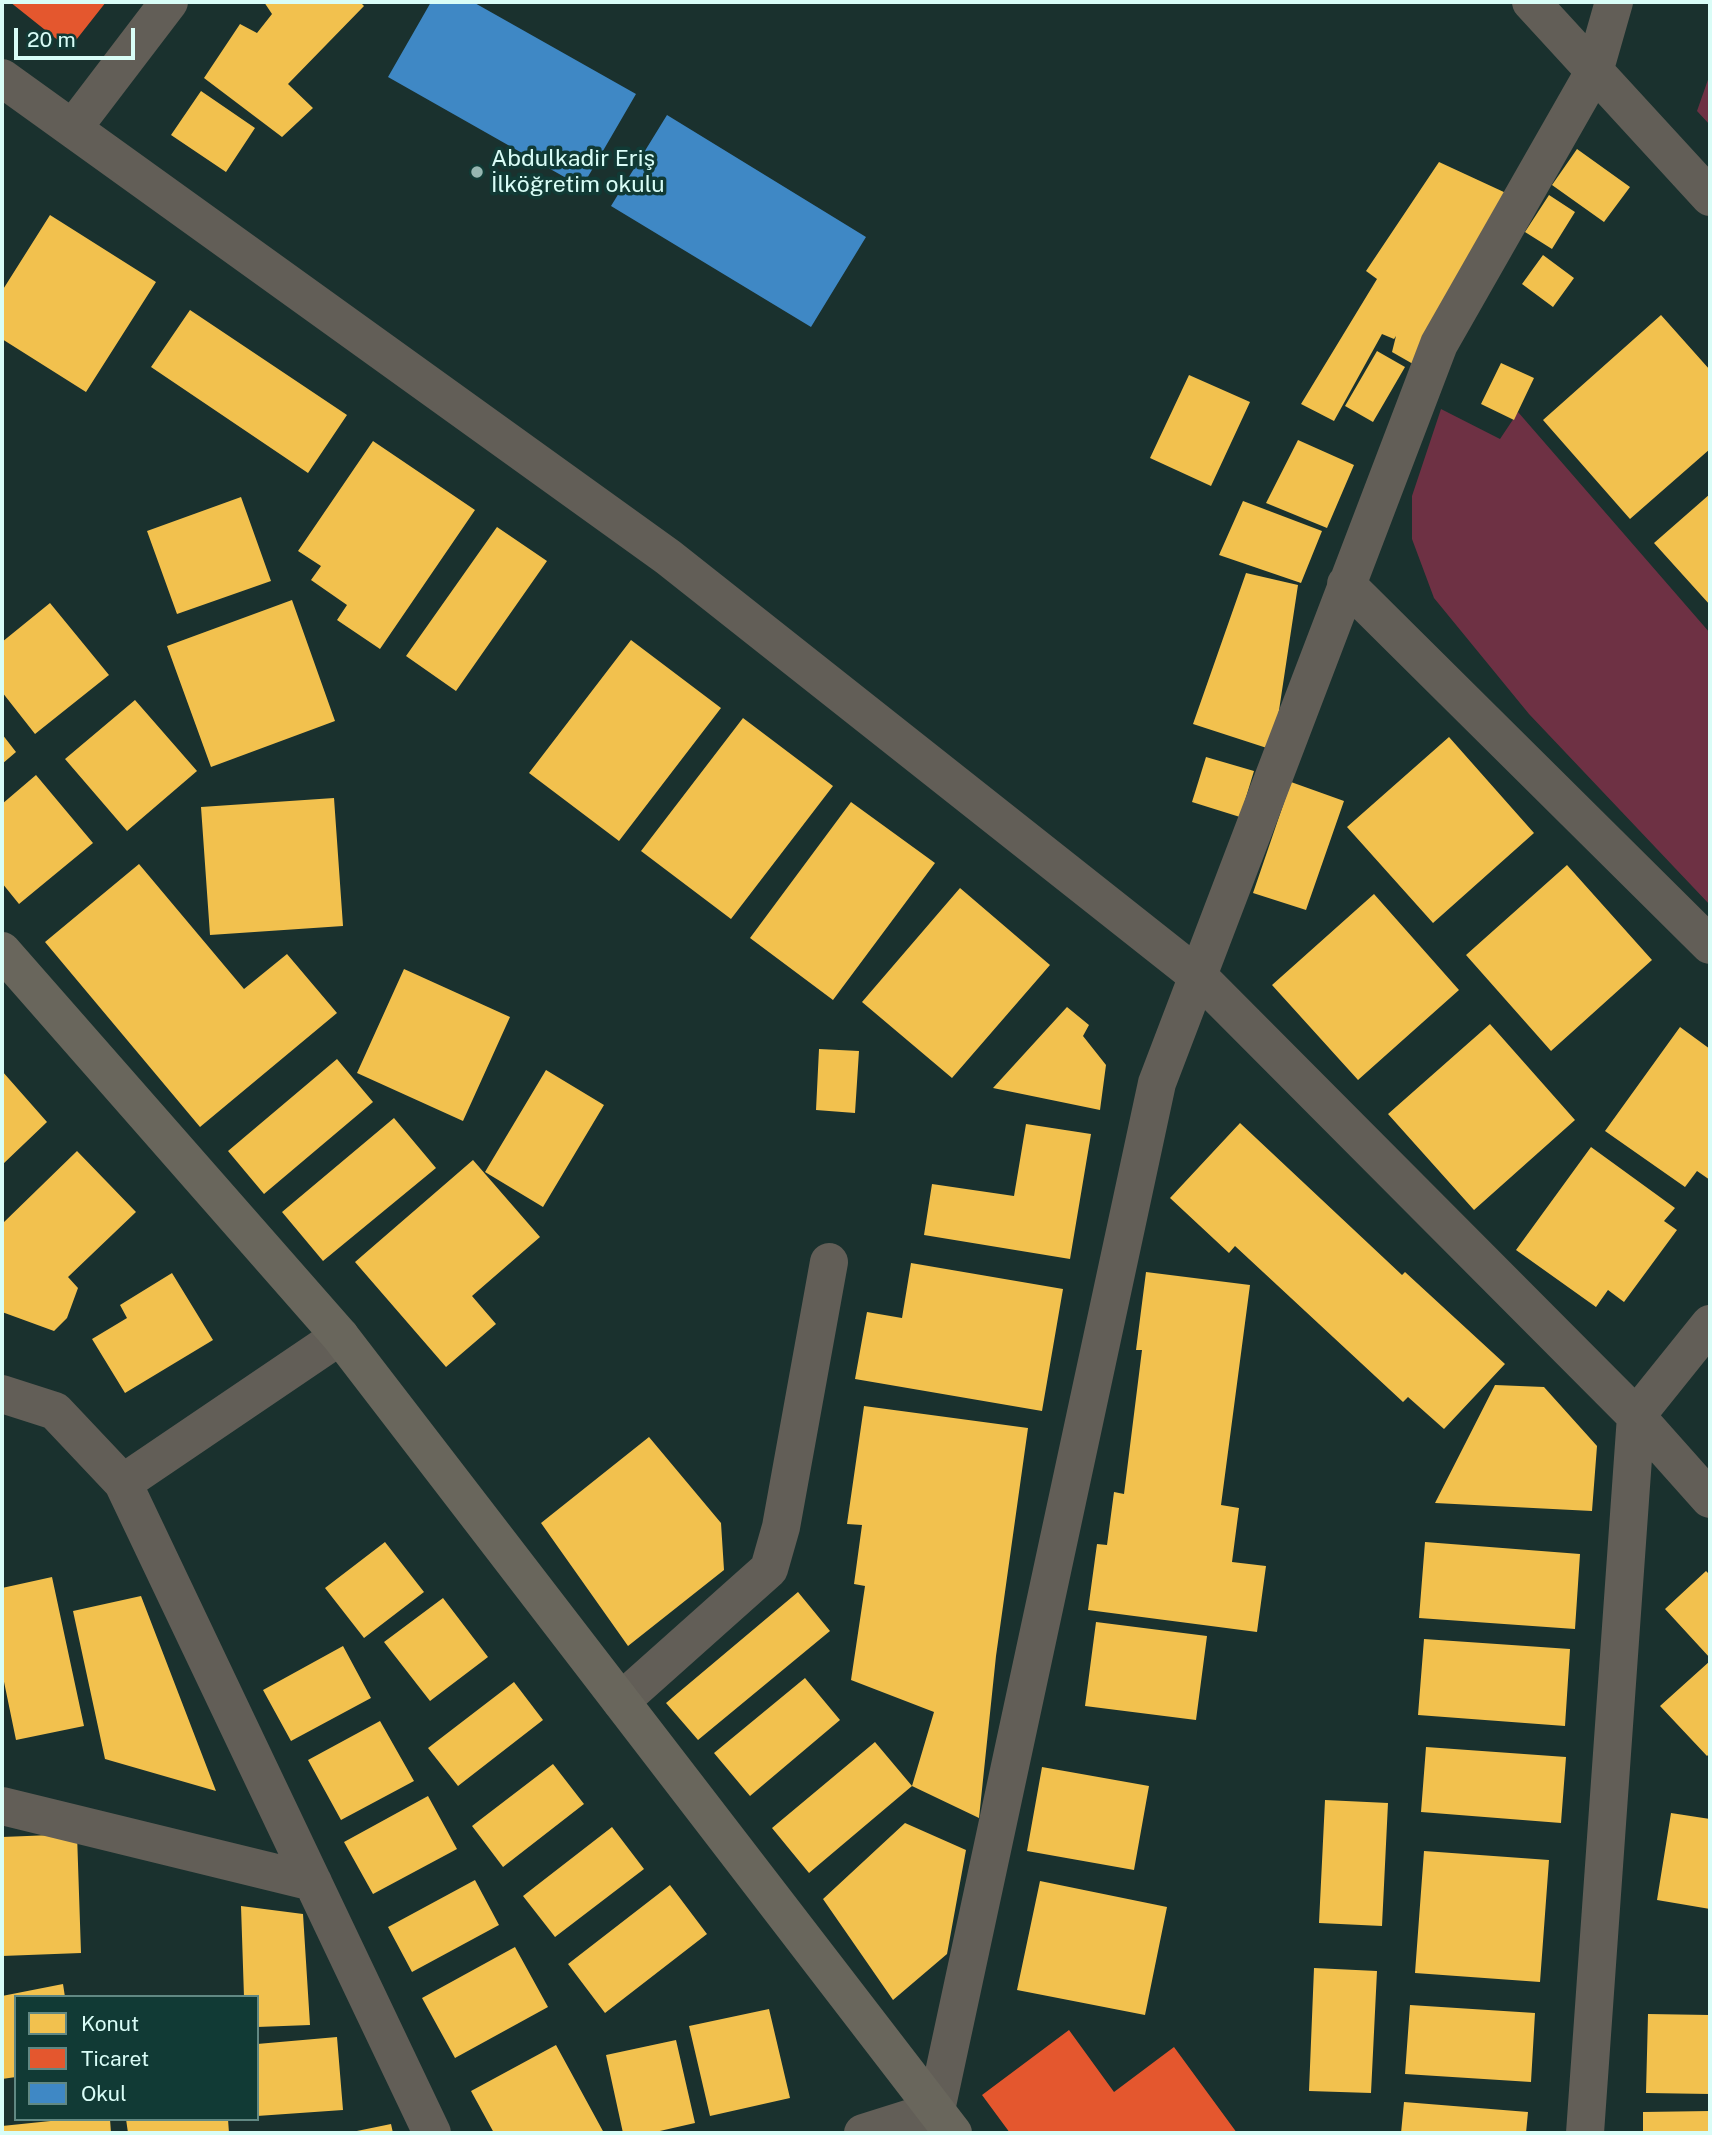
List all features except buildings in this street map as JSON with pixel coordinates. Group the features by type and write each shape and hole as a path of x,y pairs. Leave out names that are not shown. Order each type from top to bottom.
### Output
{"main road":[{"path":"2,951 340,1336 944,2122"}],"street":[{"path":"74,128 169,2"},
{"path":"1531,2 1710,197"},
{"path":"863,2133 944,2122 1157,1083 1439,344 1594,72 1614,2"},
{"path":"2,78 668,557 1199,977 1636,1416 1710,1499"},
{"path":"1346,584 1710,945"},
{"path":"621,1701 769,1569 781,1527 829,1262"},
{"path":"1585,2133 1636,1416 1710,1324"},
{"path":"122,1483 340,1336"},
{"path":"2,1394 55,1411 122,1483 432,2133"},
{"path":"2,1806 313,1882"}],"shaded area":[{"path":"1710,74 1710,125 1697,111"},
{"path":"1441,409 1500,439 1518,412 1710,633 1710,905 1529,714 1434,598 1412,539 1412,496"}],"place":[{"name":"Abdulkadir Eriş İlköğretim okulu","path":"477,172"}]}
